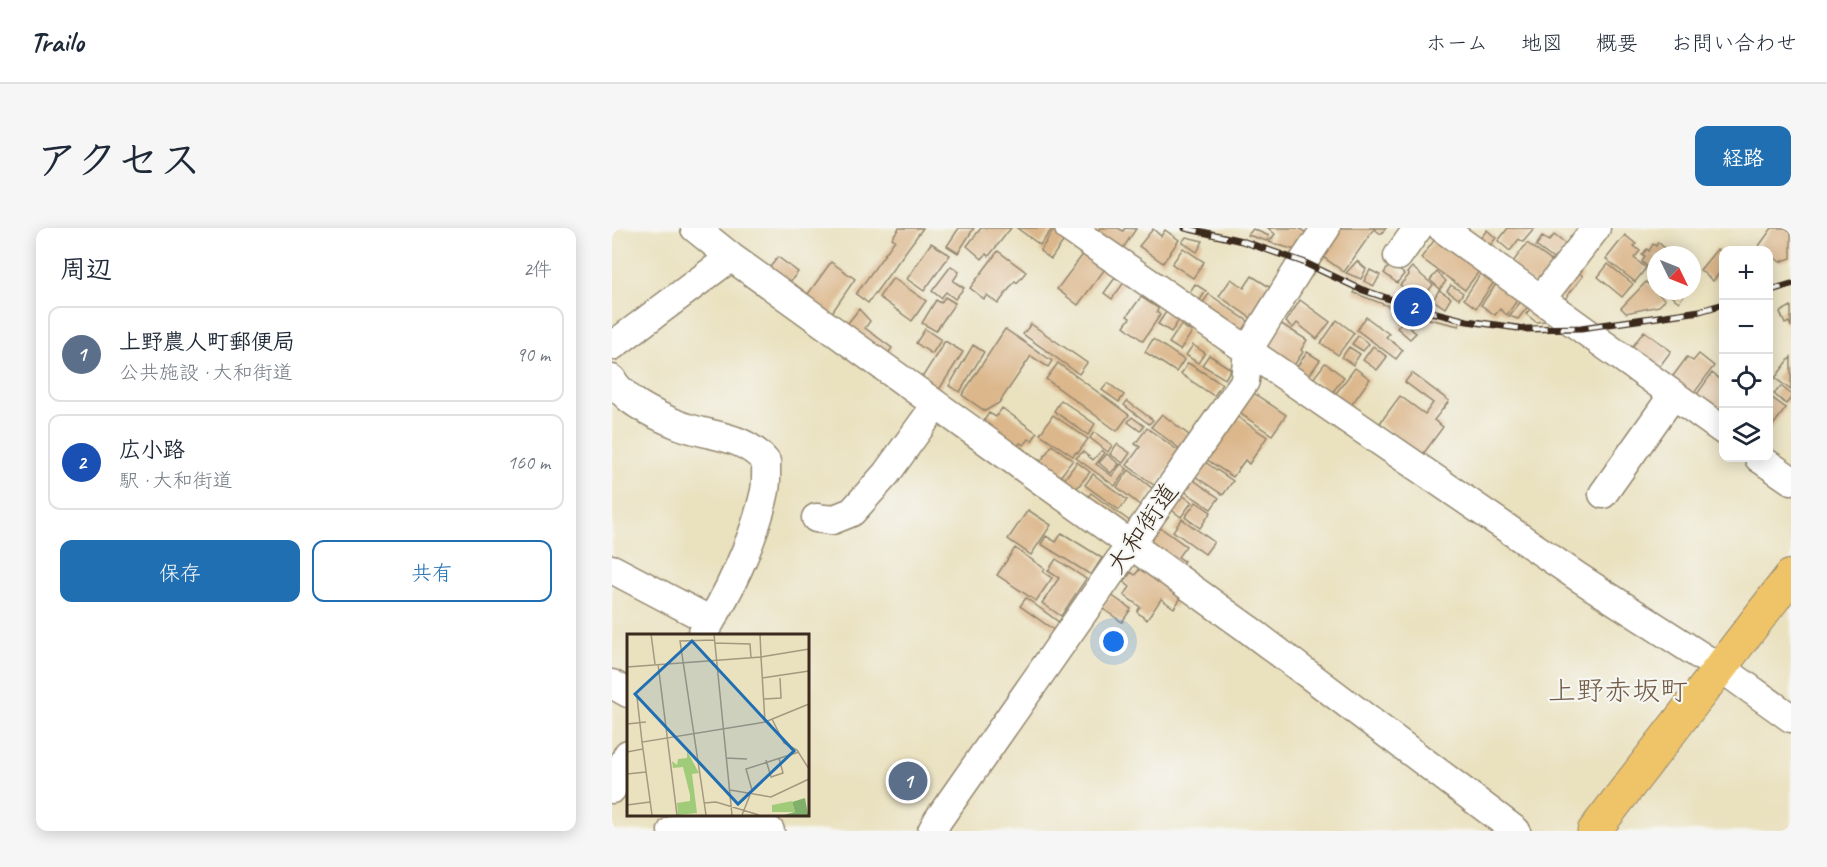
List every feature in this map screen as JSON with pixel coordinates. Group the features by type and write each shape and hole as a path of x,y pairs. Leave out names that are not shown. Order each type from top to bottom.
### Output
{"highway":[{"path":"1594,831 1791,576"}],"street":[{"path":"695,228 731,257 1248,629 1516,831"},
{"path":"1069,228 1578,578 1720,669 1791,718"},
{"name":"大和街道","path":"940,827 1130,545 1245,381 1248,350 1326,228"},
{"path":"1398,256 1418,228"},
{"path":"1442,228 1719,428"},
{"path":"1541,299 1596,228"},
{"path":"612,346 731,257"},
{"path":"612,379 615,386 641,407 680,425 725,436 757,451 766,462 765,494 748,547 706,629 612,569"},
{"path":"1603,494 1673,395"},
{"path":"816,518 832,520 852,512 886,474 936,405"},
{"path":"1765,462 1791,480"},
{"path":"612,684 627,692"},
{"path":"612,789 627,756"},
{"path":"672,831 708,816 770,831"}],"building":[{"path":"899,228 923,228 868,303 856,294 895,240 892,238"},
{"path":"959,228 974,228 958,253 947,246"},
{"path":"981,228 1011,228 989,256 986,254 982,259 967,246"},
{"path":"1017,228 1053,228 1040,245"},
{"path":"1100,228 1118,228 1123,231 1125,228 1136,229 1119,254 1094,236"},
{"path":"1268,228 1299,228 1310,236 1298,251 1269,242 1275,234"},
{"path":"1338,228 1386,228 1381,234 1374,229 1344,272 1319,254"},
{"path":"1508,228 1535,228 1523,242 1519,239 1510,251 1498,241"},
{"path":"1772,228 1786,228 1791,232 1791,258 1780,262 1773,256 1773,246 1759,246"},
{"path":"1153,229 1161,236 1165,230 1179,240 1163,263 1139,246"},
{"path":"1253,229 1269,236 1267,241 1248,235"},
{"path":"1487,230 1496,238 1487,249 1478,241"},
{"path":"1053,231 1065,239 1051,259 1040,251"},
{"path":"1554,235 1567,245 1556,261 1536,246 1542,237 1549,241"},
{"path":"1625,235 1636,244 1634,246 1640,251 1634,258 1646,268 1635,282 1606,259"},
{"path":"1186,237 1203,241 1197,252 1182,242"},
{"path":"1436,238 1480,270 1465,290 1421,258"},
{"path":"931,243 950,255 924,291 907,279"},
{"path":"1527,243 1554,263 1537,286 1510,266"},
{"path":"1183,248 1204,262 1193,278 1172,264"},
{"path":"1647,249 1647,266 1642,262 1645,256 1642,255"},
{"path":"1717,249 1719,250 1719,273 1713,281 1701,269"},
{"path":"998,251 1026,272 1017,283 1015,281 998,304 987,295 984,299 970,288"},
{"path":"1084,253 1105,269 1078,305 1057,289"},
{"path":"778,257 798,272 789,283 766,272"},
{"path":"1357,261 1366,269 1361,279 1346,273"},
{"path":"831,262 855,279 829,317 792,292 797,286 808,294"},
{"path":"1391,263 1404,274 1397,283 1384,273"},
{"path":"1608,264 1633,284 1622,297 1598,277"},
{"path":"951,266 959,272 953,281 964,288 955,299 946,292 941,298 932,291"},
{"path":"1412,267 1433,285 1420,301 1400,285 1409,275 1407,273"},
{"path":"1573,268 1583,276 1564,300 1554,292"},
{"path":"1370,270 1380,275 1374,286 1364,281"},
{"path":"1483,270 1496,279 1476,308 1464,299"},
{"path":"1120,271 1128,277 1112,299 1104,293"},
{"path":"1437,272 1446,281 1440,289 1430,280"},
{"path":"1252,276 1271,288 1251,318 1219,296 1231,279 1244,288"},
{"path":"893,278 926,301 912,321 879,297"},
{"path":"1499,280 1520,296 1507,315 1500,309 1495,315 1481,305"},
{"path":"1646,282 1647,300 1665,300 1659,306 1626,313 1621,308"},
{"path":"1195,284 1206,291 1196,306 1185,299"},
{"path":"1451,285 1463,293 1459,299 1447,291"},
{"path":"1354,288 1418,312 1460,322 1459,326 1412,315 1354,293"},
{"path":"1439,290 1451,298 1445,308 1433,300"},
{"path":"1209,294 1249,322 1240,336 1199,308"},
{"path":"945,297 955,303 936,331 922,323 936,300 941,303"},
{"path":"1141,297 1158,308 1157,312 1160,315 1143,341 1124,326 1130,318 1127,316"},
{"path":"1523,299 1530,304 1518,319 1509,316"},
{"path":"1300,300 1330,322 1317,339 1297,323 1293,328 1286,322"},
{"path":"1534,304 1550,317 1545,321 1536,322 1526,314"},
{"path":"1791,306 1791,327 1789,322 1785,324 1780,312"},
{"path":"859,309 870,321 865,328 892,348 885,358 844,328"},
{"path":"1168,309 1181,317 1171,332 1158,324"},
{"path":"1397,313 1415,319 1413,325 1395,318"},
{"path":"1366,317 1389,334 1386,337 1403,350 1396,359 1357,330"},
{"path":"1337,320 1354,333 1338,355 1321,343"},
{"path":"1402,322 1416,333 1410,339 1397,328"},
{"path":"1280,323 1307,340 1301,350 1303,352 1293,367 1261,347"},
{"path":"1031,324 1087,363 1079,374 1023,334"},
{"path":"1181,325 1192,332 1180,350 1169,343"},
{"path":"925,329 941,340 932,354 916,343"},
{"path":"1005,329 1052,361 1048,367 1031,356 999,403 985,411 962,395"},
{"path":"1644,331 1671,351 1657,370 1630,350"},
{"path":"1358,336 1369,344 1363,351 1352,344"},
{"path":"1153,339 1184,360 1176,372 1145,352"},
{"path":"945,341 963,352 935,396 918,384"},
{"path":"973,345 984,352 960,392 949,386"},
{"path":"1193,345 1205,353 1198,363 1186,355"},
{"path":"1373,346 1387,357 1377,370 1363,360"},
{"path":"1349,347 1360,354 1353,365 1342,357"},
{"path":"1307,352 1320,360 1308,377 1296,368"},
{"path":"1699,354 1714,366 1692,396 1670,380 1687,357 1693,361"},
{"path":"1209,355 1231,369 1225,379 1202,365"},
{"path":"1791,357 1791,390 1775,378"},
{"path":"1058,363 1129,415 1117,431 1046,379"},
{"path":"1188,363 1222,384 1214,396 1181,374"},
{"path":"1325,363 1344,377 1332,393 1313,379"},
{"path":"1355,368 1370,379 1350,407 1334,396"},
{"path":"1412,373 1449,401 1434,420 1443,427 1421,457 1380,423 1400,396 1425,414 1433,403 1405,382"},
{"path":"1712,373 1719,378 1719,415 1695,397"},
{"path":"1108,383 1124,395 1119,402 1102,390"},
{"path":"1781,386 1791,394 1786,404 1774,394"},
{"path":"1252,392 1286,415 1272,435 1238,412"},
{"path":"1773,399 1786,408 1773,425"},
{"path":"1061,400 1095,424 1088,435 1054,411"},
{"path":"1127,401 1153,420 1149,424 1124,405"},
{"path":"1002,408 1037,433 1032,441 1029,439 1024,445 1020,443 1014,452 979,428 989,413 996,417"},
{"path":"1162,414 1190,436 1180,449 1151,427"},
{"path":"1053,415 1088,439 1073,456 1040,434"},
{"path":"1236,416 1267,437 1249,464 1245,460 1233,477 1206,459"},
{"path":"1132,417 1144,426 1140,431 1128,422"},
{"path":"1147,428 1180,452 1155,486 1127,465 1140,447 1135,444"},
{"path":"1094,432 1112,445 1108,452 1090,438"},
{"path":"1117,444 1130,453 1123,463 1110,454"},
{"path":"1052,445 1073,460 1056,482 1017,454 1021,447 1041,461"},
{"path":"1102,450 1105,453 1096,464 1112,476 1121,464 1127,469 1115,486 1076,458 1083,452 1093,460"},
{"path":"1107,454 1119,464 1111,473 1099,463"},
{"path":"1077,462 1090,472 1072,494 1060,485"},
{"path":"1205,462 1233,481 1223,495 1195,476"},
{"path":"1129,470 1153,489 1141,506 1117,487"},
{"path":"1093,474 1127,500 1119,510 1085,485"},
{"path":"1189,477 1219,498 1211,509 1181,489"},
{"path":"1091,493 1131,522 1126,527 1084,502"},
{"path":"1179,493 1192,502 1181,517 1169,508"},
{"path":"1196,502 1211,512 1200,528 1185,517"},
{"path":"1028,510 1051,525 1031,555 1008,539"},
{"path":"1182,519 1214,542 1205,554 1173,531"},
{"path":"1158,526 1186,546 1178,557 1184,561 1179,567 1146,542"},
{"path":"1062,533 1102,558 1091,575 1041,544 1046,536 1056,542"},
{"path":"1015,548 1045,569 1043,572 1052,578 1036,601 997,575"},
{"path":"1056,559 1086,579 1061,616 1042,603 1059,578 1048,571"},
{"path":"1145,562 1186,591 1174,608 1161,599 1147,620 1137,612 1140,607 1124,595 1130,587 1124,582 1131,572 1135,575"},
{"path":"1111,595 1131,609 1122,622 1102,608"},
{"path":"1026,598 1060,623 1054,630 1020,606"}],"railway":[{"path":"1185,228 1242,241 1303,262 1360,289 1413,307 1467,321 1525,329 1581,328 1700,311 1719,305"},
{"path":"1773,289 1791,284"}],"place":[{"name":"広小路","path":"1413,307"},
{"name":"上野農人町郵便局","path":"908,781"}],"district":[{"name":"上野赤坂町","path":"1618,690"}]}
